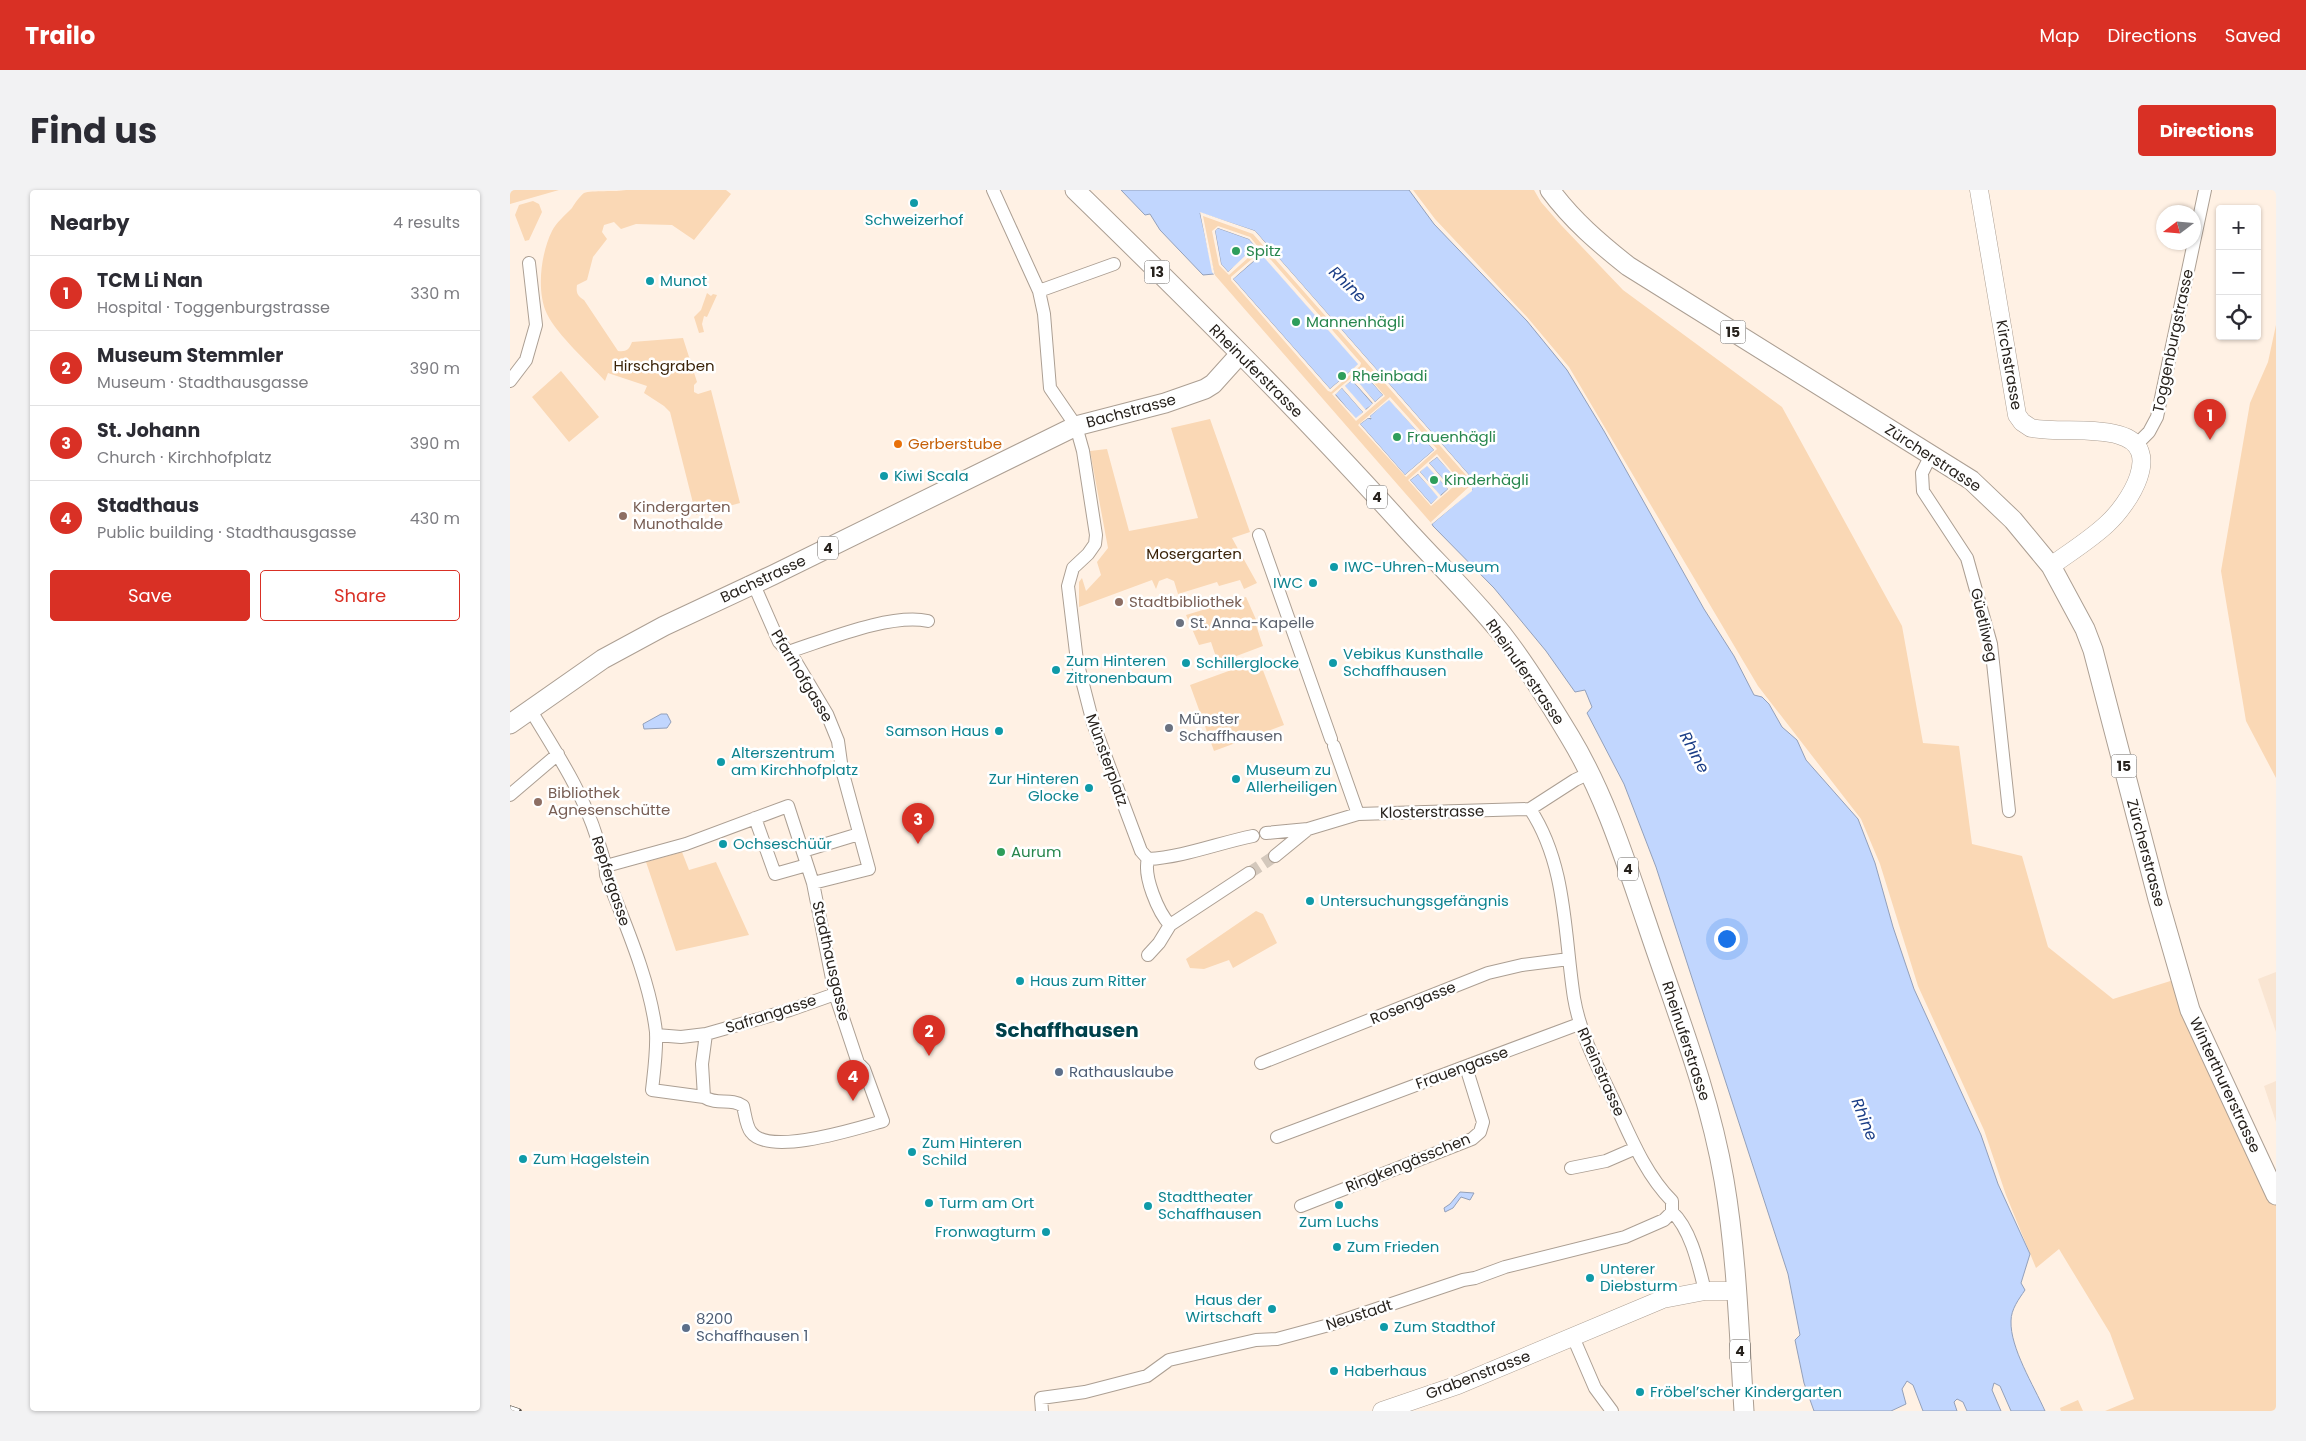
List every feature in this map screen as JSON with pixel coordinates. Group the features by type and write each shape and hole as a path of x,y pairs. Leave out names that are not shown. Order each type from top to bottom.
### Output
{"main road":[{"name":"Rheinuferstrasse","path":"1075,190 1240,354 1368,487 1502,634 1548,700 1590,773 1614,827 1688,1045 1710,1119 1724,1177 1736,1291"},
{"name":"Zürcherstrasse","path":"1550,190 1572,218 1599,244 1628,266 1971,480 2013,520 2051,566 2074,605 2093,650 2179,973"},
{"name":"Bachstrasse","path":"510,724 530,708 603,659 664,626 754,585 1076,426 1165,403 1205,389 1213,384 1240,354"},
{"name":"Winterthurerstrasse","path":"2179,973 2190,1010 2276,1195"},
{"name":"4","path":"1736,1291 1744,1411"}],"street":[{"path":"992,190 1039,291 1044,314 1050,388 1076,426"},
{"name":"Kirchstrasse","path":"1979,190 2017,415 2022,422 2031,428 2114,434 2120,435 2136,445"},
{"name":"Toggenburgstrasse","path":"2136,445 2149,432 2157,418 2206,190"},
{"path":"510,381 526,360 536,325 529,263"},
{"path":"1039,291 1114,264"},
{"name":"Münsterplatz","path":"1076,426 1083,451 1096,534 1095,544 1088,554 1073,568 1068,586 1078,661 1088,705 1140,851 1148,859 1146,874 1164,918 1170,925"},
{"path":"2051,566 2107,524 2120,510 2132,492 2142,466 2142,457 2136,445"},
{"name":"Güetliweg","path":"1931,455 1922,473 1923,491 1967,558 1992,644 2009,810"},
{"path":"1259,535 1358,814"},
{"name":"Pfarrhofgasse","path":"754,585 779,642 788,652 827,714 838,741 842,770 869,869 813,884"},
{"path":"788,652 861,629 914,618 928,621"},
{"name":"Repfergasse","path":"530,708 579,790 590,817 606,866 606,875 629,935 652,1007 656,1035 652,1090 704,1097"},
{"path":"510,795 558,754"},
{"path":"1530,809 1574,780 1590,773"},
{"name":"Stadthausgasse","path":"704,1097 713,1102 736,1101 743,1106 751,1132 759,1138 783,1143 836,1134 883,1121 864,1068 858,1063 835,994 813,884 788,806 755,818"},
{"name":"Klosterstrasse","path":"1266,833 1308,829 1358,814 1530,809"},
{"name":"Rheinstrasse","path":"1530,809 1544,833 1556,865 1579,1024 1636,1148 1661,1191 1672,1201 1672,1212 1681,1220 1699,1265 1705,1291"},
{"path":"606,866 686,844 755,818 775,874 807,865"},
{"path":"1274,856 1308,829"},
{"path":"803,851 860,834"},
{"path":"1148,859 1171,858 1210,845 1253,836"},
{"path":"1148,954 1159,943 1170,925 1249,873"},
{"name":"Rosengasse","path":"1261,1063 1488,973 1522,965 1569,960"},
{"name":"Safrangasse","path":"656,1035 681,1037 706,1034 790,1010 835,994"},
{"name":"Frauengasse","path":"1277,1137 1341,1116 1579,1024"},
{"path":"704,1097 702,1064 706,1034"},
{"name":"Ringkengässchen","path":"1301,1206 1472,1139 1480,1132 1483,1122 1466,1067"},
{"path":"1571,1168 1606,1161 1636,1148"},
{"name":"Neustadt","path":"1041,1405 1147,1376 1169,1360 1256,1340 1277,1339 1329,1325 1505,1267 1625,1237 1664,1220 1672,1212"},
{"name":"Grabenstrasse","path":"1382,1411 1458,1385 1663,1299 1705,1291 1736,1291"},
{"path":"1574,1337 1595,1388 1612,1411"}],"shaded area":[{"path":"2276,972 2276,1032 2258,979"},
{"path":"2276,1081 2276,1122 2264,1086"}],"green space":[{"path":"510,190 559,190 510,204"},
{"name":"Hirschgraben","path":"626,190 726,190 731,194 694,240 672,225 636,224 621,229 614,222 604,225 602,232 607,239 593,257 587,280 577,285 577,294 584,300 618,351 627,350 632,342 683,338 697,382 694,385 694,392 698,394 711,390 740,503 696,515 670,412 644,393 647,386 608,373 605,381 558,331 547,314 542,294 541,272 545,250 552,231 584,193"},
{"path":"1413,190 1534,190 1541,202 1561,225 1623,290 1782,407 1902,626 1923,743 1959,746 1972,844 2022,856 2048,947 2113,999 2180,978 2276,1195 2276,1411 2105,1411 2134,1399 2110,1333 2059,1249 2036,1268 2006,1195 1984,1130 1918,986 1880,864 1861,819 1758,686 1569,367 1527,317 1435,219"},
{"path":"533,201 539,204 542,212 529,240 525,241 515,215 519,205"},
{"name":"Rheinbadi","path":"1200,212 1255,231 1476,483 1432,524 1214,274"},
{"path":"707,293 711,296 713,294 717,295 707,317 704,316 702,324 704,332 699,333 694,317 701,310"},
{"path":"2276,325 2276,778 2246,721 2221,571 2250,403 2268,362"},
{"path":"561,371 599,417 569,442 532,397"},
{"name":"Mosergarten","path":"1210,419 1250,532 1232,538 1257,583 1244,589 1240,580 1219,586 1217,582 1178,594 1174,581 1167,578 1159,581 1156,589 1152,580 1079,607 1079,582 1082,578 1086,591 1101,575 1097,562 1108,548 1090,451 1107,449 1129,531 1198,518 1171,428"},
{"path":"1246,597 1258,624 1256,625 1263,646 1218,663 1211,642 1199,645 1186,615"},
{"path":"1259,660 1284,725 1214,751 1190,685"},
{"path":"682,852 689,870 716,862 749,935 676,951 646,862"},
{"path":"1256,911 1263,914 1277,943 1233,968 1229,960 1204,969 1190,968 1186,959"},
{"path":"2078,1400 2083,1411 2061,1411 2060,1408"}],"water":[{"name":"Rhine","path":"1121,190 1409,190 1434,224 1527,321 1567,370 1604,431 1704,609 1734,656 1754,695 1762,697 1769,704 1782,727 1797,740 1806,760 1858,819 1875,863 1893,927 1914,989 1981,1135 1998,1184 2030,1254 2021,1283 2025,1290 2012,1312 2012,1332 2018,1355 2045,1411 2011,1411 2000,1386 1994,1383 1992,1390 2001,1411 1967,1411 1963,1402 1957,1399 1954,1402 1957,1411 1923,1411 1913,1385 1907,1381 1902,1389 1906,1404 1891,1411 1814,1411 1804,1383 1795,1340 1800,1335 1788,1274 1656,867 1624,784 1587,713 1592,707 1585,690 1575,692 1546,651 1494,588 1432,524 1472,490 1471,487 1476,483 1255,231 1200,213 1214,274 1203,275 1160,230 1150,214 1145,215"},
{"name":"Spitz","path":"1218,228 1249,239 1257,248 1228,272 1221,264 1215,231"},
{"name":"Mannenhägli","path":"1262,254 1359,364 1344,377 1341,376 1343,378 1330,389 1233,279"},
{"path":"1362,371 1383,395 1375,402 1354,378"},
{"path":"1352,380 1373,404 1365,410 1344,386"},
{"path":"1342,388 1363,412 1356,419 1335,394"},
{"name":"Frauenhägli","path":"1389,399 1434,450 1405,475 1360,424 1368,418 1371,419 1370,416"},
{"name":"Kinderhägli","path":"1437,457 1458,480 1450,487 1429,463"},
{"name":"Kinderhägli","path":"1427,465 1448,489 1440,496 1420,472"},
{"name":"Kinderhägli","path":"1418,474 1439,497 1431,504 1410,480"},
{"path":"661,714 667,714 671,722 667,728 644,729 643,724"},
{"path":"1460,1192 1474,1193 1470,1200 1461,1197 1453,1208 1445,1212 1444,1208"}],"pier":[{"path":"1200,212 1255,231 1476,483 1472,487 1472,491 1432,524 1431,522 1473,483 1253,234 1203,216 1215,276 1212,272"},
{"path":"1218,226 1250,237 1259,248 1229,275 1219,265 1212,231","holes":["1218,228 1249,239 1257,248 1249,255 1247,254 1228,272 1221,264 1215,231"]},
{"path":"1260,252 1264,252 1361,363 1360,366 1331,392 1328,391 1231,280 1231,277","holes":["1261,254 1358,364 1344,377 1339,373 1343,378 1330,389 1233,279"]},
{"path":"1362,369 1385,396 1356,421 1332,394","holes":["1362,371 1383,395 1375,402 1355,378","1352,380 1373,403 1366,410 1345,386","1342,388 1363,412 1356,418 1335,395"]},
{"path":"1390,397 1437,449 1406,477 1358,425","holes":["1389,400 1434,450 1405,475 1360,424 1371,418 1370,416"]},
{"path":"1437,454 1460,481 1431,506 1408,480","holes":["1437,457 1457,480 1450,487 1429,463","1427,466 1448,489 1441,496 1420,472","1418,474 1438,497 1431,504 1410,480"]}],"tunnel":[{"path":"1249,873 1275,856"}],"railway":[{"path":"510,1408 519,1411"}],"place":[{"name":"Schweizerhof","path":"914,203"},
{"name":"Spitz","path":"1236,251"},
{"name":"Munot","path":"650,281"},
{"name":"Mannenhägli","path":"1296,322"},
{"name":"Rheinbadi","path":"1342,376"},
{"name":"Frauenhägli","path":"1397,437"},
{"name":"TCM Li Nan","path":"2210,440"},
{"name":"Gerberstube","path":"898,444"},
{"name":"Kiwi Scala","path":"884,476"},
{"name":"Kinderhägli","path":"1434,480"},
{"name":"Kindergarten Munothalde","path":"623,516"},
{"name":"IWC-Uhren-Museum","path":"1334,567"},
{"name":"IWC","path":"1313,583"},
{"name":"Stadtbibliothek","path":"1119,602"},
{"name":"St. Anna-Kapelle","path":"1180,623"},
{"name":"Schillerglocke","path":"1186,663"},
{"name":"Vebikus Kunsthalle Schaffhausen","path":"1333,663"},
{"name":"Zum Hinteren Zitronenbaum","path":"1056,670"},
{"name":"Münster Schaffhausen","path":"1169,728"},
{"name":"Samson Haus","path":"999,731"},
{"name":"Alterszentrum am Kirchhofplatz","path":"721,762"},
{"name":"Museum zu Allerheiligen","path":"1236,779"},
{"name":"Zur Hinteren Glocke","path":"1089,788"},
{"name":"Bibliothek Agnesenschütte","path":"538,802"},
{"name":"Ochseschüür","path":"723,844"},
{"name":"St. Johann","path":"918,844"},
{"name":"Aurum","path":"1001,852"},
{"name":"Untersuchungsgefängnis","path":"1310,901"},
{"name":"Haus zum Ritter","path":"1020,981"},
{"name":"Museum Stemmler","path":"929,1056"},
{"name":"Rathauslaube","path":"1059,1072"},
{"name":"Stadthaus","path":"853,1101"},
{"name":"Zum Hinteren Schild","path":"912,1152"},
{"name":"Zum Hagelstein","path":"523,1159"},
{"name":"Turm am Ort","path":"929,1203"},
{"name":"Zum Luchs","path":"1339,1205"},
{"name":"Stadttheater Schaffhausen","path":"1148,1206"},
{"name":"Fronwagturm","path":"1046,1232"},
{"name":"Zum Frieden","path":"1337,1247"},
{"name":"Unterer Diebsturm","path":"1590,1278"},
{"name":"Haus der Wirtschaft","path":"1272,1309"},
{"name":"Zum Stadthof","path":"1384,1327"},
{"name":"8200 Schaffhausen 1","path":"686,1328"},
{"name":"Haberhaus","path":"1334,1371"},
{"name":"Fröbel’scher Kindergarten","path":"1640,1392"}],"district":[{"name":"Schaffhausen","path":"1067,1030"}]}
